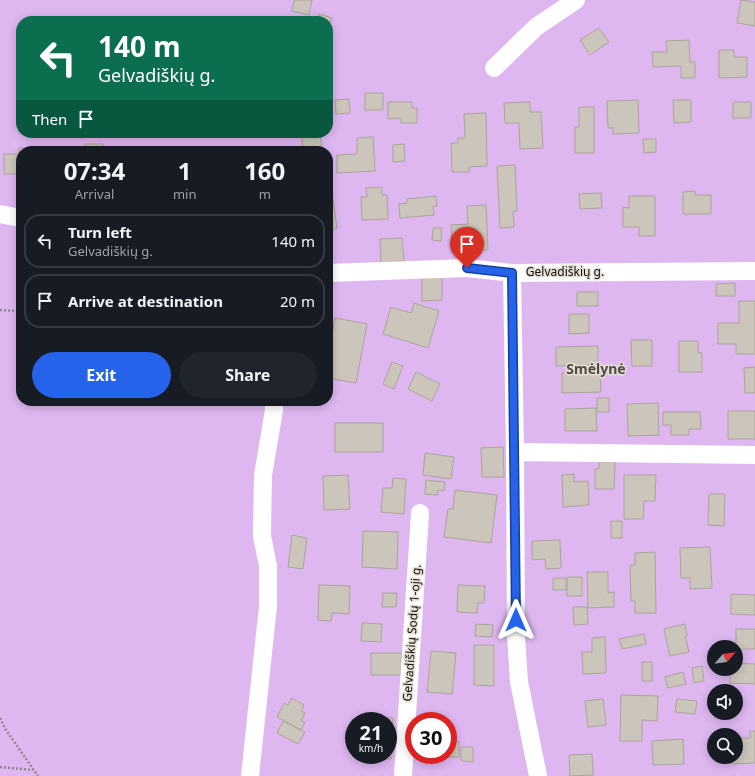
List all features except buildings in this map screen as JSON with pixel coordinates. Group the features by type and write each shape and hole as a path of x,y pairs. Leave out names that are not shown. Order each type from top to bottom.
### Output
{"street":[{"path":"494,68 536,27 576,0"},
{"path":"0,214 16,217"},
{"name":"Gelvadiškių g.","path":"333,273 467,268 512,273 755,271"},
{"path":"512,273 516,636 519,682 538,776"},
{"path":"250,776 268,606 268,566 262,536 263,475 274,406"},
{"path":"515,452 755,456"},
{"name":"Gelvadiškių Sodų 1-oji g.","path":"403,776 420,513"}],"path":[{"path":"0,310 16,311"},
{"path":"0,718 6,730 38,776"},
{"path":"0,767 34,770"}],"shaded area":[{"path":"0,0 755,0 755,776 0,776"}],"district":[{"name":"Smėlynė","path":"596,369"}],"route":[{"path":"467,268 512,273 516,620"}]}
